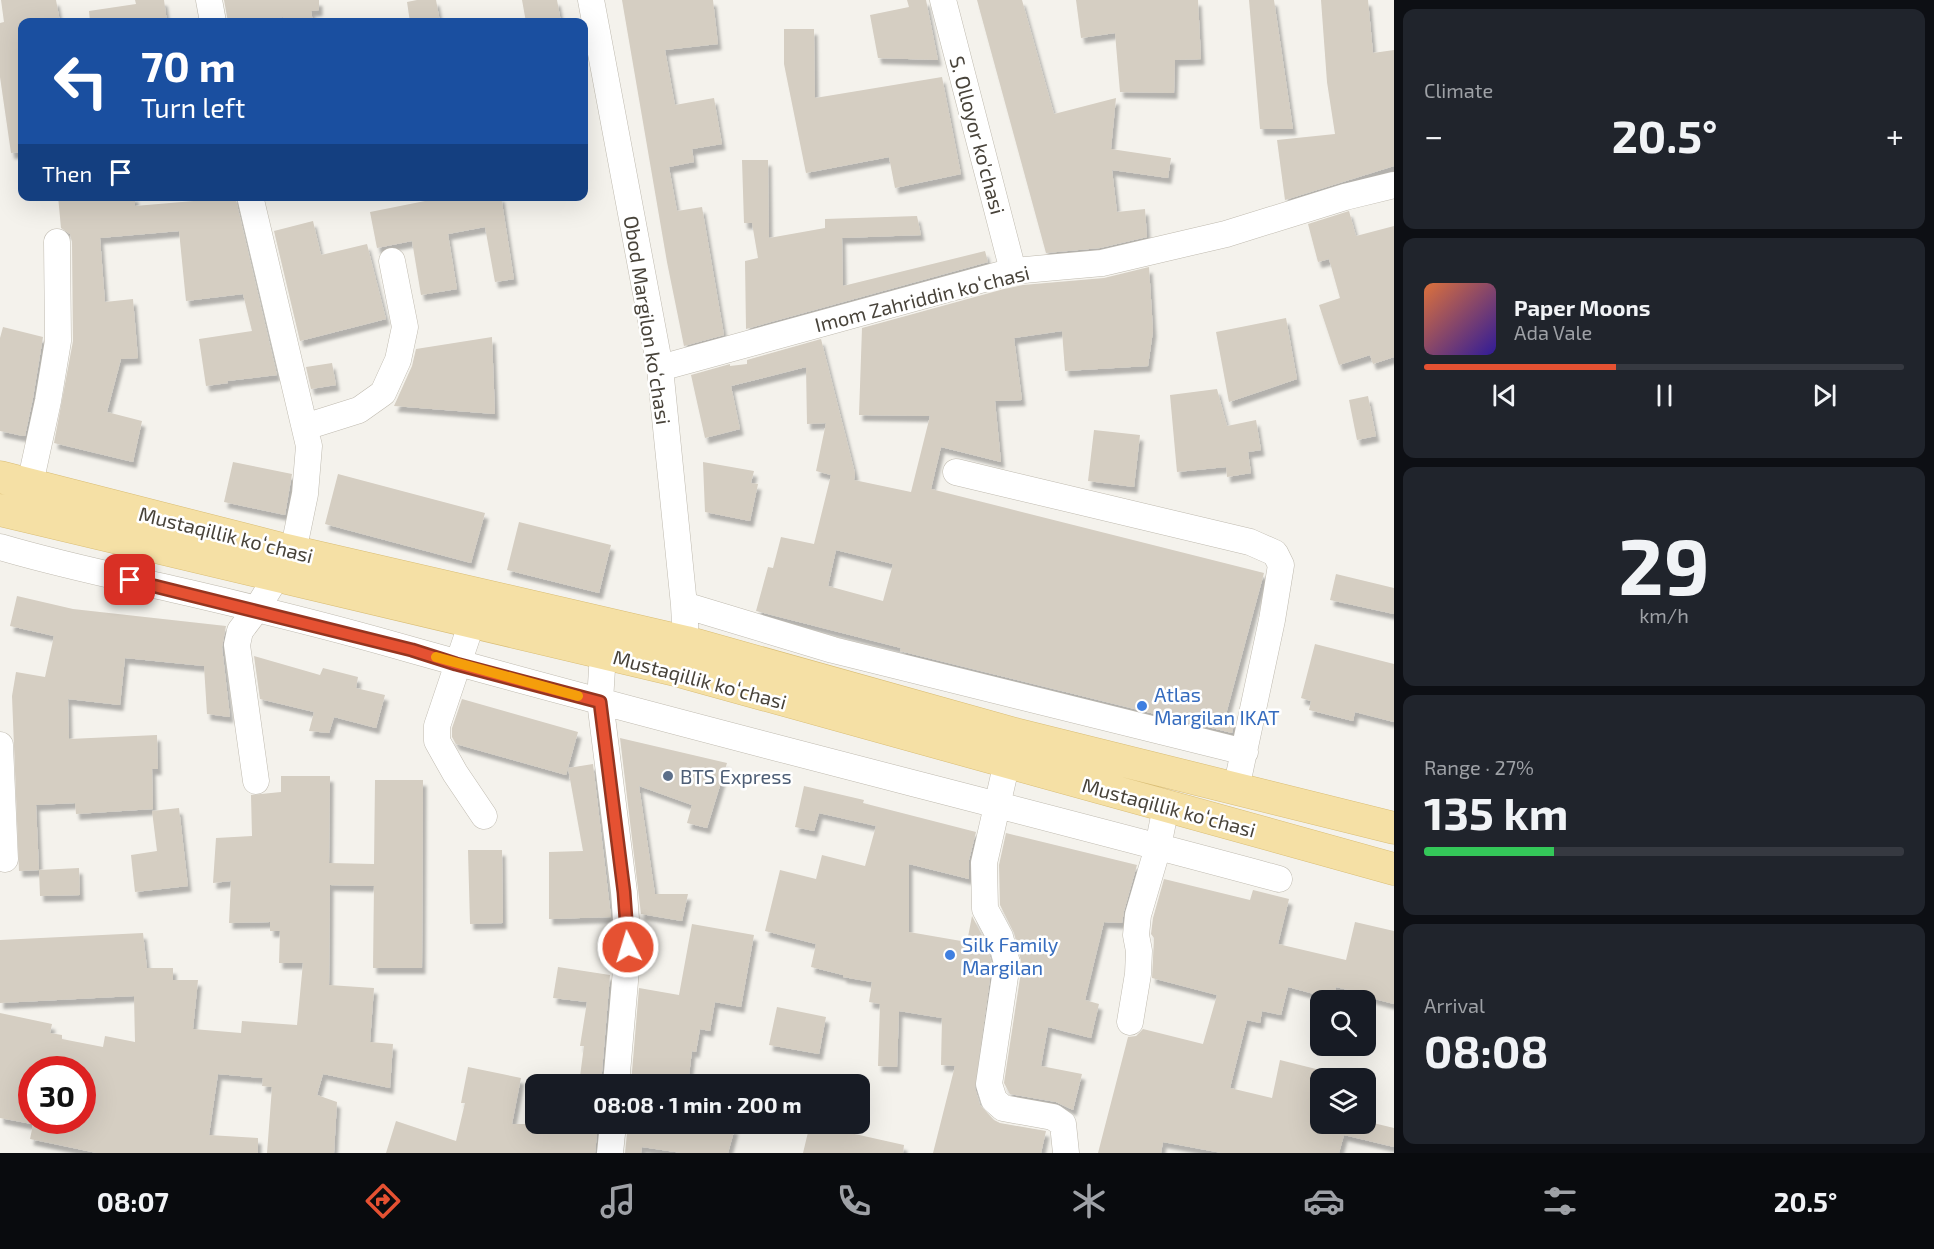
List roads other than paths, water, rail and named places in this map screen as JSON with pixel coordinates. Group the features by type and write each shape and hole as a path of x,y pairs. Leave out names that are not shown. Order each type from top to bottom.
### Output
{"main road":[{"name":"Mustaqillik koʻchasi","path":"0,477 30,484 471,622 603,653 682,657 1007,762 1394,869"},
{"name":"Mustaqillik koʻchasi","path":"4,511 285,564 1015,734 1394,828"}],"street":[{"path":"209,0 212,18"},
{"name":"Obod Margilon koʻchasi","path":"591,0 660,368 684,605 682,657"},
{"name":"S. Olloyor ko'chasi","path":"943,0 1013,271"},
{"name":"Imom Zahriddin koʻchasi","path":"660,368 1013,271 1102,263 1226,234 1394,185"},
{"path":"251,201 309,446 305,494 285,564 240,631 237,645 256,781"},
{"path":"30,484 58,341 57,242"},
{"path":"305,427 359,410 383,393 398,360 405,327 392,261"},
{"path":"957,472 1250,542 1275,553 1281,565 1236,789"},
{"path":"0,543 4,511"},
{"path":"0,547 412,650 456,664 1278,879"},
{"path":"684,605 833,650 1245,752"},
{"path":"471,622 437,726 437,741 484,816"},
{"path":"603,653 600,702 624,892 628,947 617,1074"},
{"path":"0,745 5,859"},
{"path":"1007,762 984,863 985,909 1000,937 1007,963 989,1084 994,1100 1003,1108 1053,1117 1063,1124 1066,1153"},
{"path":"1130,1022 1138,974 1139,951 1136,935 1138,915 1158,846 1166,806"},
{"path":"610,1153 612,1134"}],"place":[{"name":"Atlas Margilan IKAT","path":"1142,706"},
{"name":"BTS Express","path":"668,776"},
{"name":"Silk Family Margilan","path":"950,955"}]}
